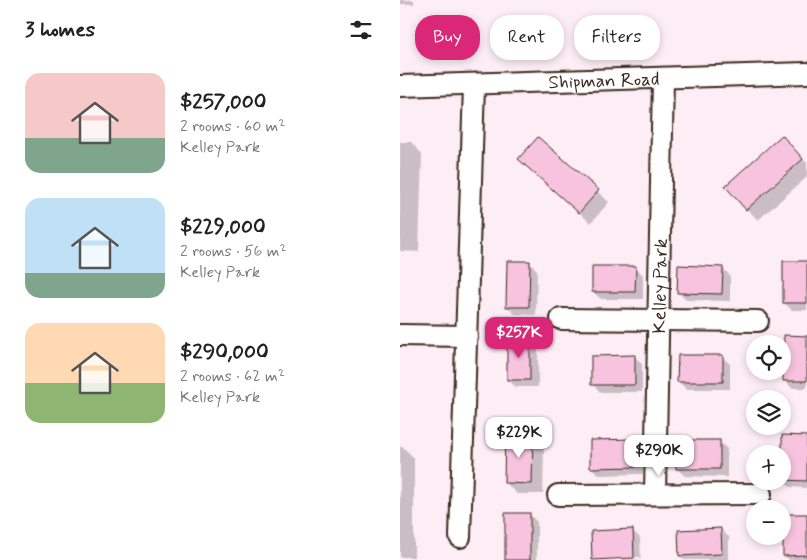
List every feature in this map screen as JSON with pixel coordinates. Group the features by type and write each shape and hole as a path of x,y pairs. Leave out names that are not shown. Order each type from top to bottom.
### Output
{"street":[{"name":"Shipman Road","path":"400,86 807,73"},
{"name":"Kelley Park","path":"654,494 663,78"},
{"path":"460,537 474,85"},
{"path":"562,319 758,321"},
{"path":"400,335 467,336"},
{"path":"558,494 761,494"}],"building":[{"path":"782,135 803,159 746,210 725,186"},
{"path":"538,137 599,190 579,213 518,159"},
{"path":"507,261 530,261 529,307 506,307"},
{"path":"783,261 807,261 807,303 783,303"},
{"path":"678,265 723,267 722,294 677,293"},
{"path":"592,266 636,266 635,292 592,292"},
{"path":"791,335 807,336 807,381 783,381 791,380"},
{"path":"507,338 530,338 530,380 507,380"},
{"path":"635,355 635,385 591,385 591,356"},
{"path":"678,355 723,355 723,382 677,382"},
{"path":"505,434 533,434 532,484 504,483"},
{"path":"782,435 807,436 807,481 791,480 791,445 782,445"},
{"path":"636,439 636,467 590,468 590,440"},
{"path":"676,440 720,440 720,469 676,469"},
{"path":"505,513 530,513 530,560 505,560"},
{"path":"791,514 807,514 807,555 783,556 783,545 791,545"},
{"path":"721,528 722,554 679,556 678,530"},
{"path":"633,529 634,558 592,560 591,531"}]}
